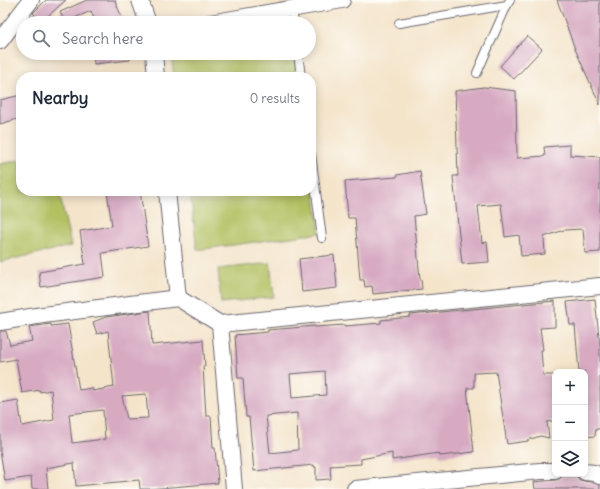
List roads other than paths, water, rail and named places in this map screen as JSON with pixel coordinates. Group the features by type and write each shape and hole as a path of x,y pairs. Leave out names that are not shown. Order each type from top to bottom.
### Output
{"street":[{"path":"17,16 31,0"},
{"path":"140,0 146,16"},
{"path":"293,16 342,0"},
{"path":"2,34 16,18"},
{"path":"155,60 156,72"},
{"path":"168,196 178,298"},
{"path":"0,322 178,298 220,324 600,286"},
{"path":"220,324 234,489"},
{"path":"355,489 552,471"},
{"path":"588,472 594,472 600,476"}],"lane":[{"path":"399,23 509,2"},
{"path":"477,73 509,2"},
{"path":"299,60 300,72"},
{"path":"316,192 322,238"}]}
